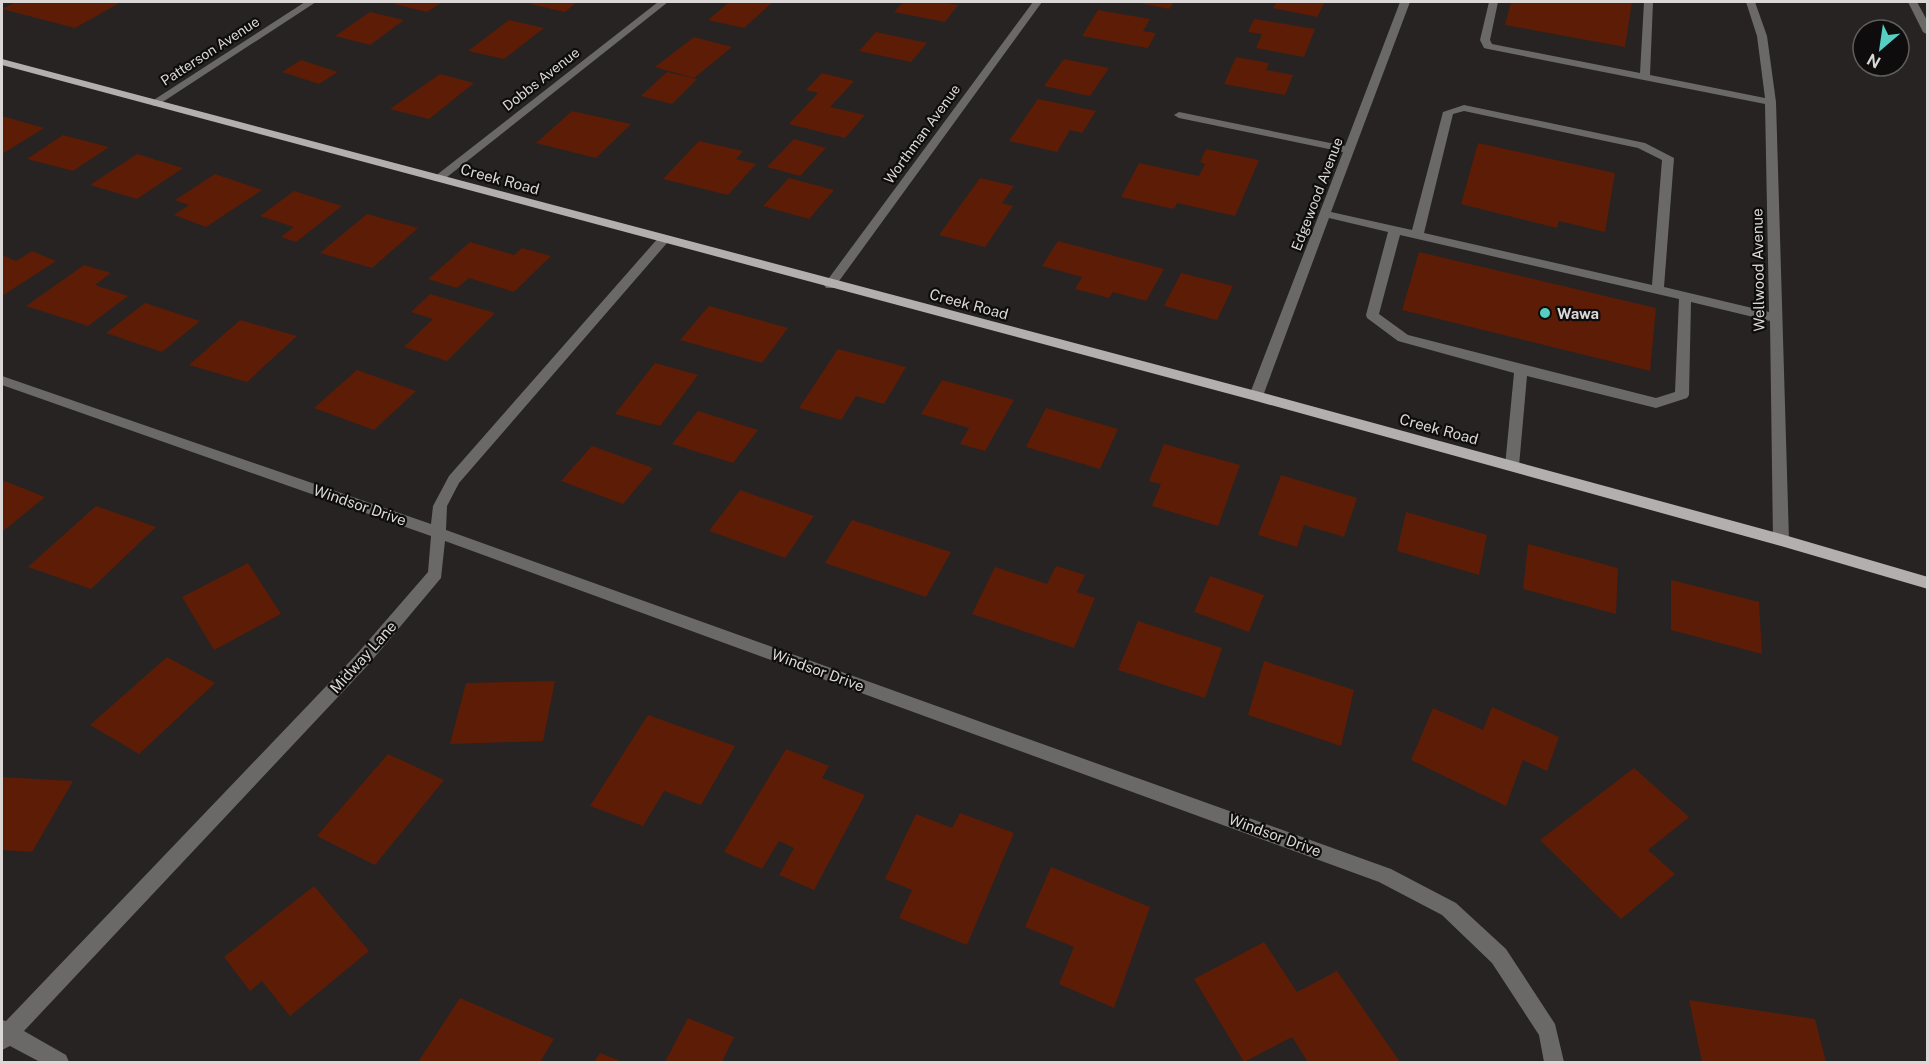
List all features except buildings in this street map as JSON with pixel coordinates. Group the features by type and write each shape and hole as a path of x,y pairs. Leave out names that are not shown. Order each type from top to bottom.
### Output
{"main road":[{"name":"Creek Road","path":"2,62 830,285 1256,396 1781,540 1928,583"}],"street":[{"name":"Patterson Avenue","path":"154,103 311,2"},
{"name":"Dobbs Avenue","path":"438,180 663,2"},
{"name":"Worthman Avenue","path":"830,285 1038,2"},
{"name":"Edgewood Avenue","path":"1256,396 1405,2"},
{"path":"1494,2 1485,40 1488,46 1771,102"},
{"path":"1645,77 1649,2"},
{"name":"Wellwood Avenue","path":"1751,2 1762,36 1771,102 1781,540"},
{"path":"1912,2 1928,32"},
{"path":"1417,235 1448,112 1464,108 1641,145 1668,158 1658,289"},
{"path":"1179,115 1350,150"},
{"path":"1325,214 1776,318"},
{"path":"1395,230 1372,315 1403,338 1656,403 1682,395 1685,296"},
{"name":"Midway Lane","path":"4,1034 353,669 436,574 440,506 454,480 663,240"},
{"path":"1512,466 1521,370"},
{"name":"Windsor Drive","path":"2,380 439,533 1384,874 1449,909 1499,956 1548,1031 1554,1062"},
{"path":"4,1034 59,1062"}],"place":[{"name":"Wawa","path":"1545,313"}]}
